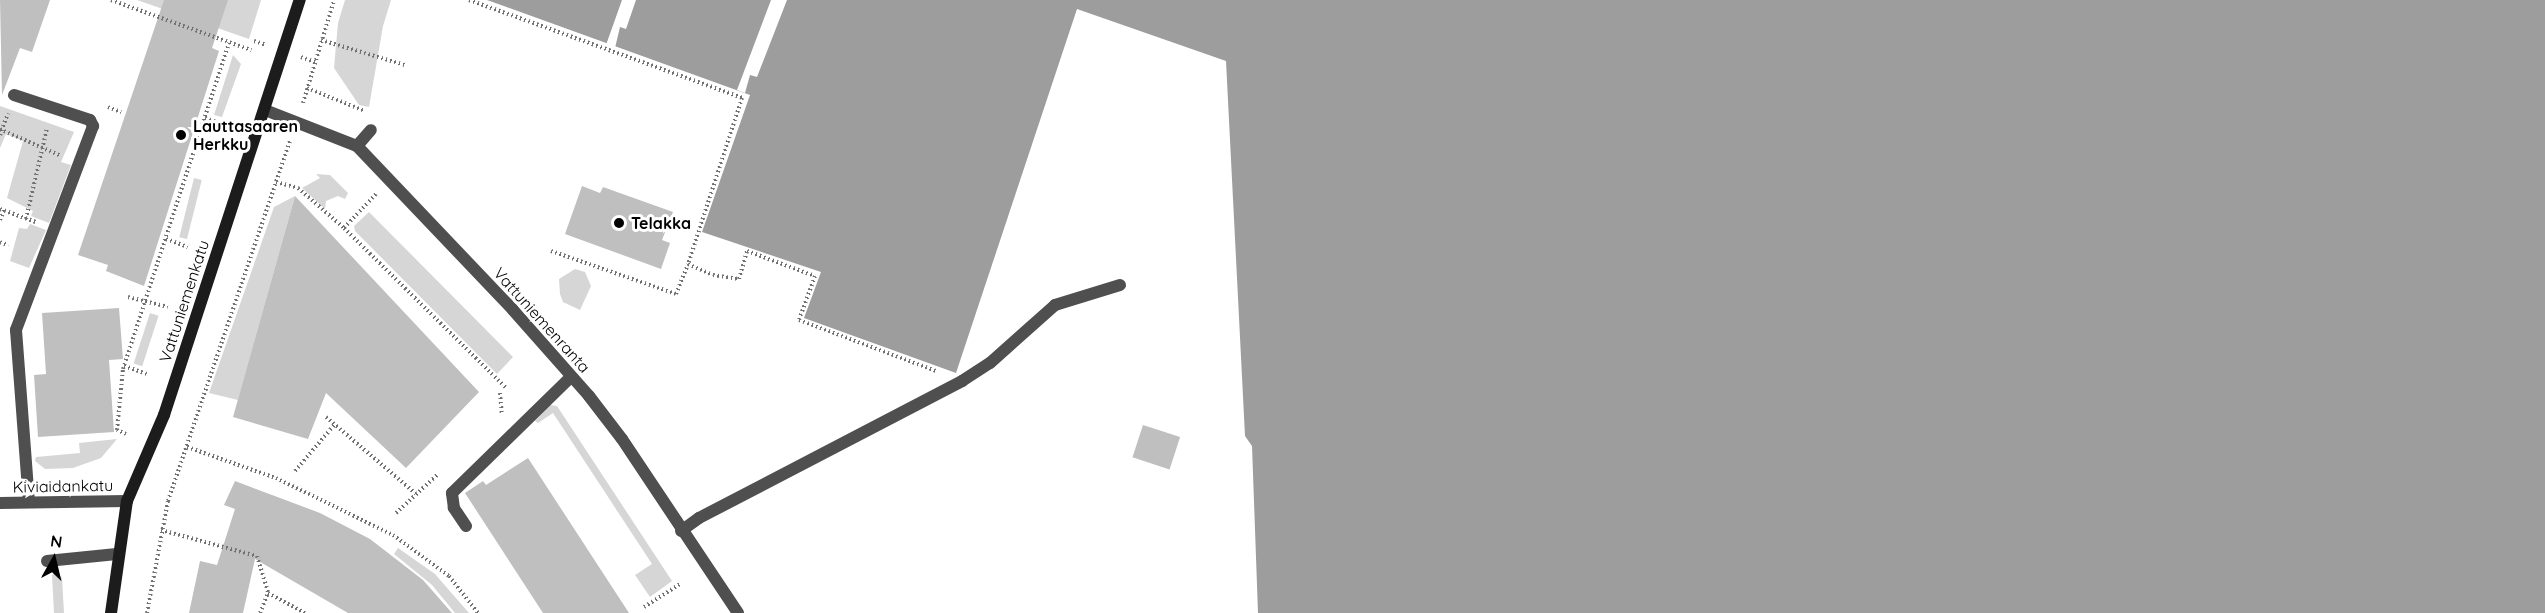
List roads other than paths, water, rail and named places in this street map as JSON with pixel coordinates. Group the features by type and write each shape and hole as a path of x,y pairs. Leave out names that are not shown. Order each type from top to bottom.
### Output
{"street":[{"name":"Vattuniemenkatu","path":"111,613 117,554 127,501 164,415 266,110 300,0"},
{"path":"14,95 90,120 93,126 16,330 29,502"},
{"name":"Vattuniemenranta","path":"266,110 357,146 571,377 622,439 681,531 738,613"},
{"path":"357,146 371,130"},
{"path":"681,531 962,381 990,363 1055,305 1120,285"},
{"path":"466,526 454,508 452,493 571,377"},
{"name":"Kiviaidankatu","path":"0,503 127,501"},
{"path":"47,561 117,554"}],"place":[{"name":"Lauttasaaren Herkku","path":"181,135"},
{"name":"Telakka","path":"619,223"}]}
